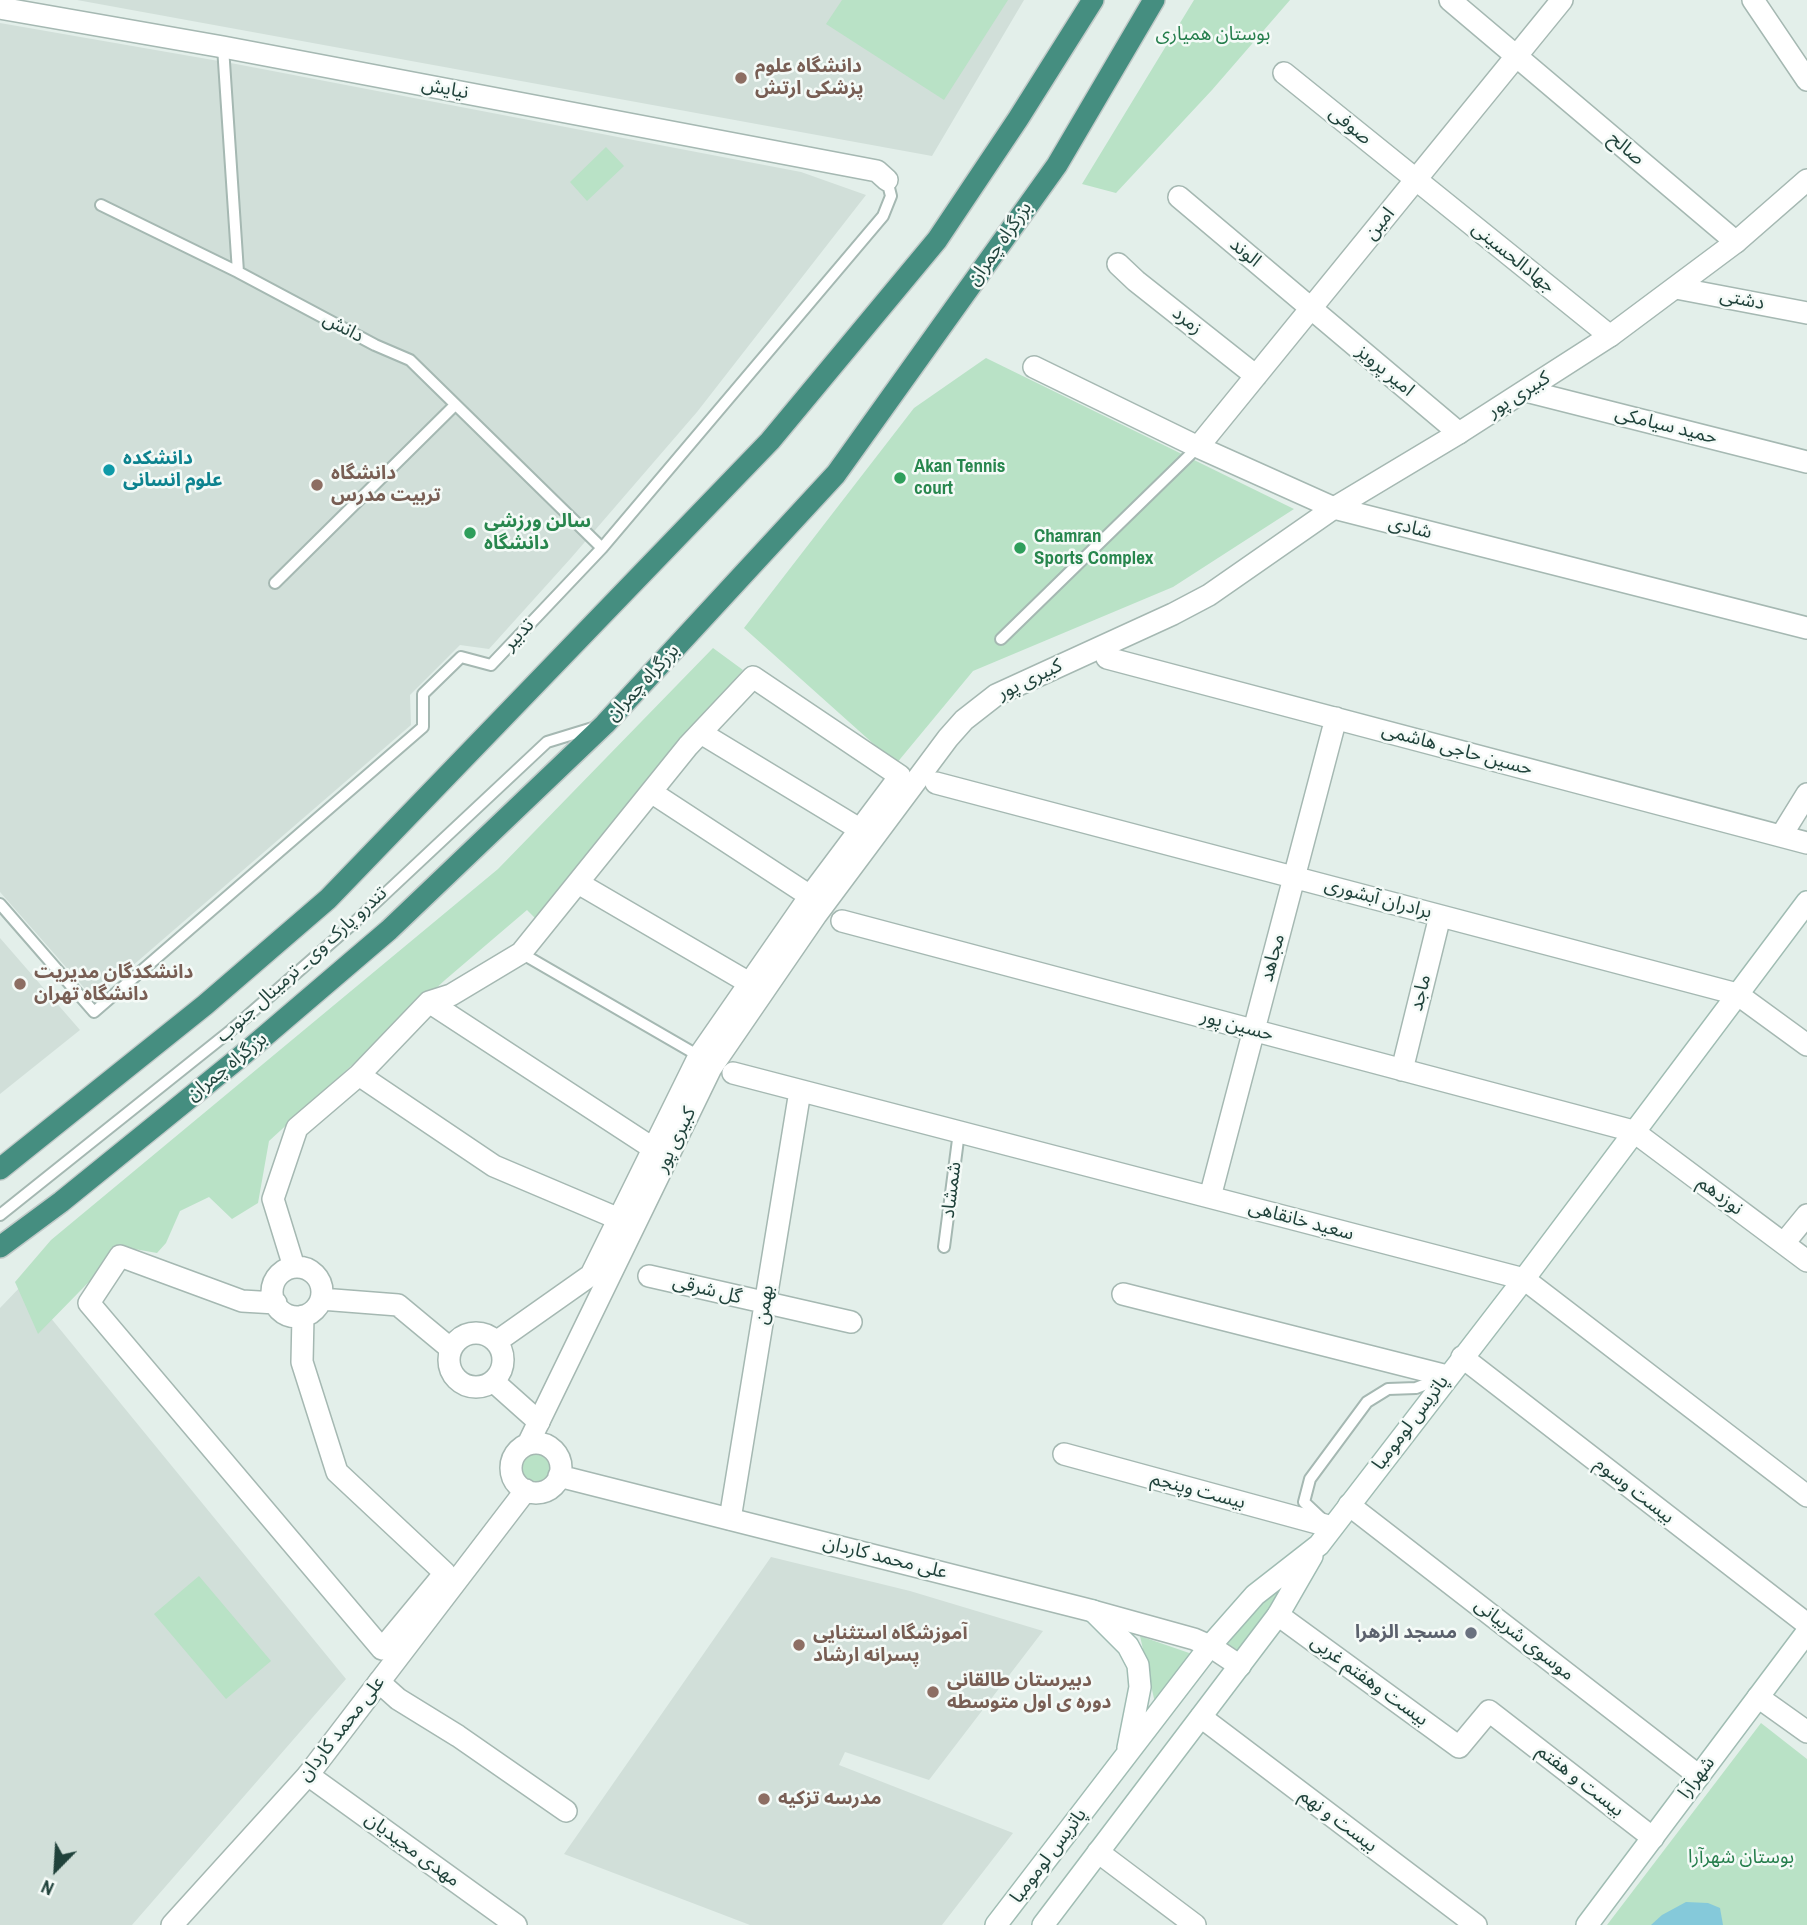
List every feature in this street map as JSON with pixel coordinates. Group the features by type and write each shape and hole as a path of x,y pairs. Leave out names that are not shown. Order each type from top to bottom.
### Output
{"highway":[{"path":"0,1169 205,1005 328,900 771,441 937,240 1093,0"},
{"name":"بزرگراه چمران","path":"0,1247 61,1202 234,1062 368,948 605,724 836,474 1057,165 1154,0"}],"street":[{"name":"صالح","path":"1450,0 1736,242"},
{"name":"امین","path":"1198,447 1562,0"},
{"path":"1753,0 1807,80"},
{"name":"نیایش","path":"0,8 223,47 877,171 887,180"},
{"name":"صوفی","path":"1284,73 1416,179"},
{"name":"جهادالحسینی","path":"1416,179 1610,336"},
{"name":"کبیری پور","path":"528,1444 711,1068 817,915 964,720 996,695 1209,595 1334,508 1459,433 1610,336 1736,242 1807,180"},
{"name":"الوند","path":"1179,197 1311,308"},
{"name":"زمرد","path":"1118,264 1256,376"},
{"name":"دشتی","path":"1676,288 1807,313"},
{"name":"امیر پرویز","path":"1311,308 1459,433"},
{"name":"شادی","path":"1034,367 1198,447 1334,508 1807,628"},
{"name":"حمید سیامکی","path":"1525,391 1807,462"},
{"name":"حسین حاجی هاشمی","path":"1107,658 1807,842"},
{"path":"294,1267 273,1199 297,1128 359,1075 429,1002 451,995 521,953 651,792 753,677 900,776 810,896 699,1056 591,1275 496,1342"},
{"name":"مجاهد","path":"1210,1197 1336,718"},
{"path":"701,733 860,830"},
{"name":"برادران آبشوری","path":"936,783 1737,994 1807,1045"},
{"path":"651,792 810,896"},
{"path":"1781,836 1807,794"},
{"path":"578,883 751,984"},
{"name":"پاتریس لومومبا","path":"1043,1925 1278,1615 1332,1527 1524,1279 1807,902"},
{"name":"ماجد","path":"1402,1070 1440,916"},
{"name":"حسین پور","path":"842,921 1633,1132"},
{"path":"429,1002 654,1149"},
{"name":"سعید خانقاهی","path":"733,1073 1524,1279 1807,1496"},
{"path":"359,1075 494,1166 619,1219"},
{"name":"بهمن","path":"730,1519 800,1091"},
{"name":"نوزدهم","path":"1633,1132 1807,1261"},
{"path":"1784,1244 1807,1215"},
{"path":"275,1303 242,1301 120,1256 89,1303 382,1649 445,1573 337,1472 302,1362 303,1316"},
{"path":"294,1267 310,1270 316,1275 322,1291 321,1299 311,1312 303,1316 287,1314 275,1303 272,1288 275,1280 286,1269 294,1267"},
{"name":"گل شرقی","path":"649,1276 851,1322"},
{"path":"1124,1294 1447,1377"},
{"path":"321,1299 398,1305 451,1349"},
{"path":"472,1333 489,1336 496,1342 503,1358 499,1375 493,1381 477,1387 460,1382 449,1367 451,1349 463,1336 472,1333"},
{"name":"بیست وسوم","path":"1462,1357 1807,1624"},
{"path":"493,1381 539,1422"},
{"path":"528,1444 544,1444 556,1453 560,1460 559,1476 550,1488 542,1492 526,1490 514,1479 512,1462 515,1454 528,1444"},
{"name":"بیست وپنجم","path":"1065,1454 1332,1527"},
{"name":"علی محمد کاردان","path":"559,1476 1194,1639 1240,1665"},
{"name":"علی محمد کاردان","path":"172,1925 308,1775 526,1490"},
{"name":"موسوی شربیانی","path":"1349,1505 1699,1776"},
{"name":"پاتریس لومومبا","path":"996,1925 1210,1646 1255,1595 1319,1545"},
{"path":"1093,1611 1128,1646 1138,1665 1140,1687 1127,1753"},
{"name":"بیست وهفتم غربی","path":"1278,1615 1459,1747 1489,1711"},
{"name":"شهرآرا","path":"1587,1925 1807,1632"},
{"path":"379,1682 398,1699 458,1736 566,1811"},
{"path":"1758,1697 1807,1731"},
{"name":"بیست و هفتم","path":"1489,1711 1653,1838"},
{"name":"بیست و نهم","path":"1201,1717 1476,1925"},
{"name":"مهدی مجیدیان","path":"308,1775 516,1925"},
{"path":"1098,1852 1195,1925"},
{"path":"1035,1874 1048,1864 1059,1861 1069,1868 1064,1898"}],"lane":[{"path":"223,47 239,272"},
{"name":"تدبیر","path":"0,904 94,1012 423,727 422,694 461,657 491,665 602,548 883,216 891,196 887,180"},
{"name":"دانش","path":"102,205 239,272 375,345 410,360 602,548"},
{"path":"275,583 454,406"},
{"path":"1001,639 1198,447"},
{"name":"تندرو پارک وی ـ ترمینال جنوب","path":"0,1215 229,1032 356,921 547,742 605,724"},
{"path":"521,953 699,1056"},
{"name":"شمشاد","path":"944,1247 960,1132"},
{"path":"1332,1527 1304,1502 1310,1479 1350,1423 1367,1402 1388,1389 1416,1388 1447,1377"}],"shaded area":[{"name":"دانشگاه علوم پزشکی ارتش","path":"77,0 1024,0 932,156"},
{"name":"دانشگاه تربیت مدرس","path":"0,23 236,64 801,172 866,195 697,412 489,649 460,645 410,695 411,725 94,999 0,892"},
{"name":"دانشکدگان مدیریت دانشگاه تهران","path":"0,938 80,1030 0,1094"},
{"path":"23,1284 346,1679 132,1925 0,1925 0,1308"},
{"path":"771,1557 910,1591 1043,1631 929,1780 845,1752 839,1765 1013,1833 942,1925 750,1925 564,1854"}],"green space":[{"path":"842,0 1008,0 944,100 826,24"},
{"name":"بوستان همیاری","path":"1194,0 1290,0 1212,90 1116,193 1082,184"},
{"path":"606,147 624,166 587,201 570,182"},
{"name":"Chamran Sports Complex","path":"986,358 1294,509 1173,587 973,671 896,764 744,628 914,408"},
{"path":"713,648 743,670 538,921 527,910 445,980 269,1141 258,1203 232,1219 209,1197 180,1211 166,1243 157,1253 123,1247 38,1334 15,1282 51,1240 498,869"},
{"path":"535,1451 547,1456 552,1468 547,1480 535,1485 523,1480 518,1468 523,1456"},
{"path":"1304,1563 1240,1654 1227,1644 1280,1580"},
{"path":"199,1576 271,1661 226,1699 154,1614"},
{"path":"1140,1636 1195,1655 1155,1703"},
{"name":"بوستان شهرآرا","path":"1761,1723 1807,1759 1807,1925 1607,1925"}],"water":[{"path":"1686,1902 1708,1903 1720,1908 1723,1925 1651,1925 1662,1915"}],"place":[{"name":"دانشگاه علوم پزشکی ارتش","path":"741,78"},
{"name":"دانشکده علوم انسانی","path":"109,470"},
{"name":"Akan Tennis court","path":"900,478"},
{"name":"دانشگاه تربیت مدرس","path":"317,485"},
{"name":"سالن ورزشی دانشگاه","path":"470,533"},
{"name":"Chamran Sports Complex","path":"1020,548"},
{"name":"دانشکدگان مدیریت دانشگاه تهران","path":"20,984"},
{"name":"مسجد الزهرا","path":"1471,1633"},
{"name":"آموزشگاه استثنایی پسرانه ارشاد","path":"799,1645"},
{"name":"دبیرستان طالقانی دوره ی اول متوسطه","path":"933,1692"},
{"name":"مدرسه تزکیه","path":"764,1799"}]}
